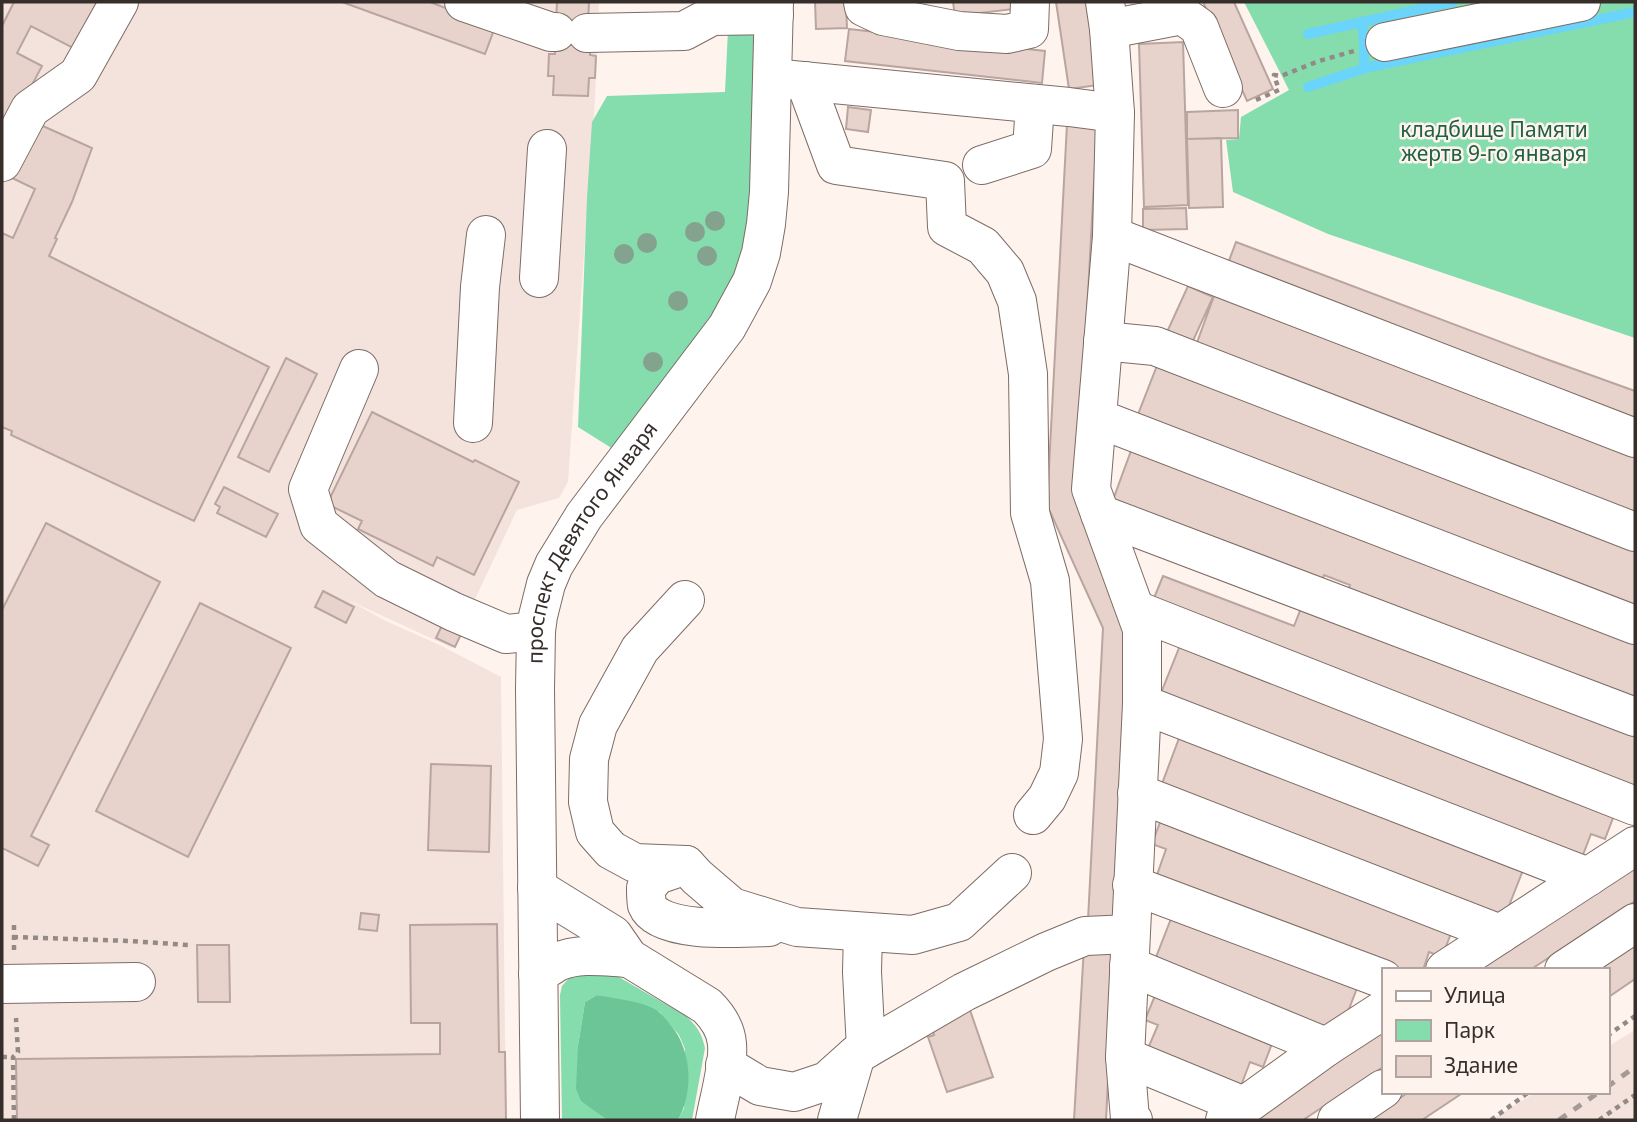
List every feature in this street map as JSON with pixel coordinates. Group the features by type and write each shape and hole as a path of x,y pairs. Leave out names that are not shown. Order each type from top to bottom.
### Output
{"street":[{"path":"2,162 30,109 79,75 119,2"},
{"path":"464,2 551,32 572,33 684,31 712,16 774,8"},
{"path":"863,2 864,7 883,16 941,15 959,31 1007,34 1029,29 1030,2"},
{"path":"1371,46 1581,2"},
{"name":"проспект Девятого Января","path":"540,1120 534,689 540,604 554,565 584,516 727,327 752,281 761,253 789,80 774,8"},
{"path":"1133,1120 1130,1119 1125,1056 1142,704 1142,629 1091,489 1112,236 1115,113 1107,16 1182,15 1199,27 1223,88"},
{"path":"789,80 1115,113"},
{"path":"789,80 836,165 945,181 947,227 983,246 1005,272 1017,301 1028,374 1030,513 1049,581 1063,738 1059,773 1047,798 1033,815"},
{"path":"982,165 1032,149 1035,104"},
{"path":"539,278 547,149"},
{"path":"473,423 480,287 486,235"},
{"path":"1112,236 1635,438"},
{"path":"1103,341 1156,346 1635,532"},
{"path":"359,369 308,489 318,525 387,579 454,612 506,634 536,631"},
{"path":"1097,418 1635,625"},
{"path":"1100,514 1635,717"},
{"path":"685,600 640,649 598,725 589,759 588,802 595,832 611,850 635,863 686,865 732,907 797,927"},
{"path":"1136,610 1635,806"},
{"path":"1142,704 1588,877"},
{"path":"1137,793 1500,934"},
{"path":"1449,968 1635,846"},
{"path":"686,865 657,875 646,888 647,905 656,917 706,928 797,927 913,935 959,922 1013,873"},
{"path":"1132,885 1382,979"},
{"path":"537,888 613,936 629,958 707,1006 715,1014 723,1027 727,1043 715,1120"},
{"path":"1567,968 1635,923"},
{"path":"837,1120 861,1052 863,932"},
{"path":"725,1065 761,1086 794,1092 816,1085 827,1081 861,1052 964,992 1085,936 1129,951 1326,1047"},
{"path":"538,974 559,962 575,957 629,958"},
{"path":"2,984 136,982"},
{"path":"1125,1056 1234,1113 1382,1011"},
{"path":"761,1086 779,1120"},
{"path":"1337,1120 1382,1090"}],"path":[{"path":"1223,88 1244,105 1279,90 1274,75 1281,76 1319,61 1371,46"},
{"path":"13,937 188,945"},
{"path":"1609,1035 1635,1016"},
{"path":"2,1058 13,1057"},
{"path":"1491,1120 1526,1094"},
{"path":"1599,1120 1635,1095"}],"shaded area":[{"path":"2,2 599,2 595,99 568,482 559,498 517,510 452,648 348,600 501,677 506,1120 2,1120"},
{"path":"1635,1030 1635,1120 1491,1120 1533,1094 1609,1094 1609,1046"}],"green space":[{"name":"кладбище Памяти жертв 9-го января","path":"1244,2 1635,2 1635,338 1328,234 1233,192 1226,140 1239,139 1241,117 1289,90"},
{"path":"756,29 753,158 746,243 725,298 613,449 578,427 592,122 607,96 725,92 728,30"},
{"path":"577,969 605,969 686,1016 696,1027 705,1048 692,1120 678,1120 684,1108 685,1049 679,1035 660,1012 597,995 585,1002 578,1046 582,1101 607,1120 562,1120 560,995 562,986"},
{"path":"597,995 653,1008 677,1034 683,1046 688,1070 687,1096 678,1120 607,1120 581,1101 576,1089 578,1046 585,1002"}],"building":[{"path":"14,2 97,2 73,48 31,26 17,53 42,66 5,136 2,134 2,26"},
{"path":"342,2 430,2 495,27 485,54"},
{"path":"557,2 589,2 587,45 555,44"},
{"path":"815,2 846,2 847,28 816,29"},
{"path":"953,2 1013,2 1014,9 955,16"},
{"path":"1056,2 1087,2 1098,85 1069,89"},
{"path":"1203,2 1234,2 1273,89 1247,101"},
{"path":"849,29 1045,51 1042,83 845,61"},
{"path":"1183,42 1188,205 1144,207 1139,44"},
{"path":"555,44 590,46 590,55 596,56 595,78 589,78 588,96 553,95 554,76 548,76 549,54 555,54"},
{"path":"848,107 871,110 868,132 846,129"},
{"path":"1238,110 1238,138 1187,139 1187,112"},
{"path":"34,122 92,148 49,256 269,367 194,521 11,435 12,431 2,427 2,233 13,238 35,189 10,177"},
{"path":"1067,124 1097,127 1077,497 1129,628 1116,921 1088,920 1103,628 1047,505"},
{"path":"1221,138 1223,207 1189,208 1187,139"},
{"path":"1186,208 1187,229 1143,230 1143,209"},
{"path":"1236,242 1635,391 1635,418 1227,266"},
{"path":"1188,286 1213,297 1192,343 1167,332"},
{"path":"1214,296 1635,457 1635,517 1195,348"},
{"path":"286,358 317,374 269,472 238,457"},
{"path":"1158,363 1635,546 1635,609 1137,417"},
{"path":"372,412 519,482 474,575 437,557 433,566 358,529 362,521 327,504"},
{"path":"1132,448 1635,638 1635,700 1349,589 1350,585 1324,575 1322,581 1113,500"},
{"path":"224,487 278,514 266,537 217,513 220,507 215,504"},
{"path":"46,523 160,582 31,836 49,845 38,866 2,848 2,610"},
{"path":"1163,576 1294,626 1305,598 1635,729 1635,790 1152,603"},
{"path":"323,591 354,607 346,623 315,607"},
{"path":"200,603 291,648 188,857 96,811"},
{"path":"444,621 463,630 455,647 436,638"},
{"path":"1181,643 1616,810 1605,839 1591,834 1581,860 1159,698"},
{"path":"1181,733 1525,865 1503,921 1160,789"},
{"path":"431,764 491,766 489,852 428,850"},
{"path":"1162,817 1453,928 1442,957 1429,952 1424,968 1393,968 1156,878 1166,849 1152,844"},
{"path":"1635,861 1635,901 1533,968 1475,968"},
{"path":"1174,911 1359,983 1349,1009 1326,1033 1153,965"},
{"path":"361,913 379,915 377,931 359,929"},
{"path":"497,924 499,1052 505,1052 506,1120 17,1120 16,1059 440,1054 440,1023 411,1023 410,925"},
{"path":"1635,940 1635,979 1609,997 1609,968 1595,968"},
{"path":"197,945 229,945 230,1002 198,1002"},
{"path":"1084,946 1115,949 1106,1120 1074,1120"},
{"path":"1156,993 1273,1041 1263,1067 1250,1062 1239,1091 1146,1053 1158,1025 1145,1020"},
{"path":"970,1010 993,1077 947,1092 928,1037 934,1035 931,1024"},
{"path":"1382,1030 1382,1068 1303,1120 1246,1120"},
{"path":"1406,1094 1461,1094 1422,1120 1367,1120"}],"waterway":[{"path":"1308,34 1453,2"},
{"path":"1308,87 1369,67 1635,12"},
{"path":"1362,22 1364,69"}],"railway":[{"path":"1609,1086 1635,1067"},
{"path":"1559,1120 1596,1094"}]}
